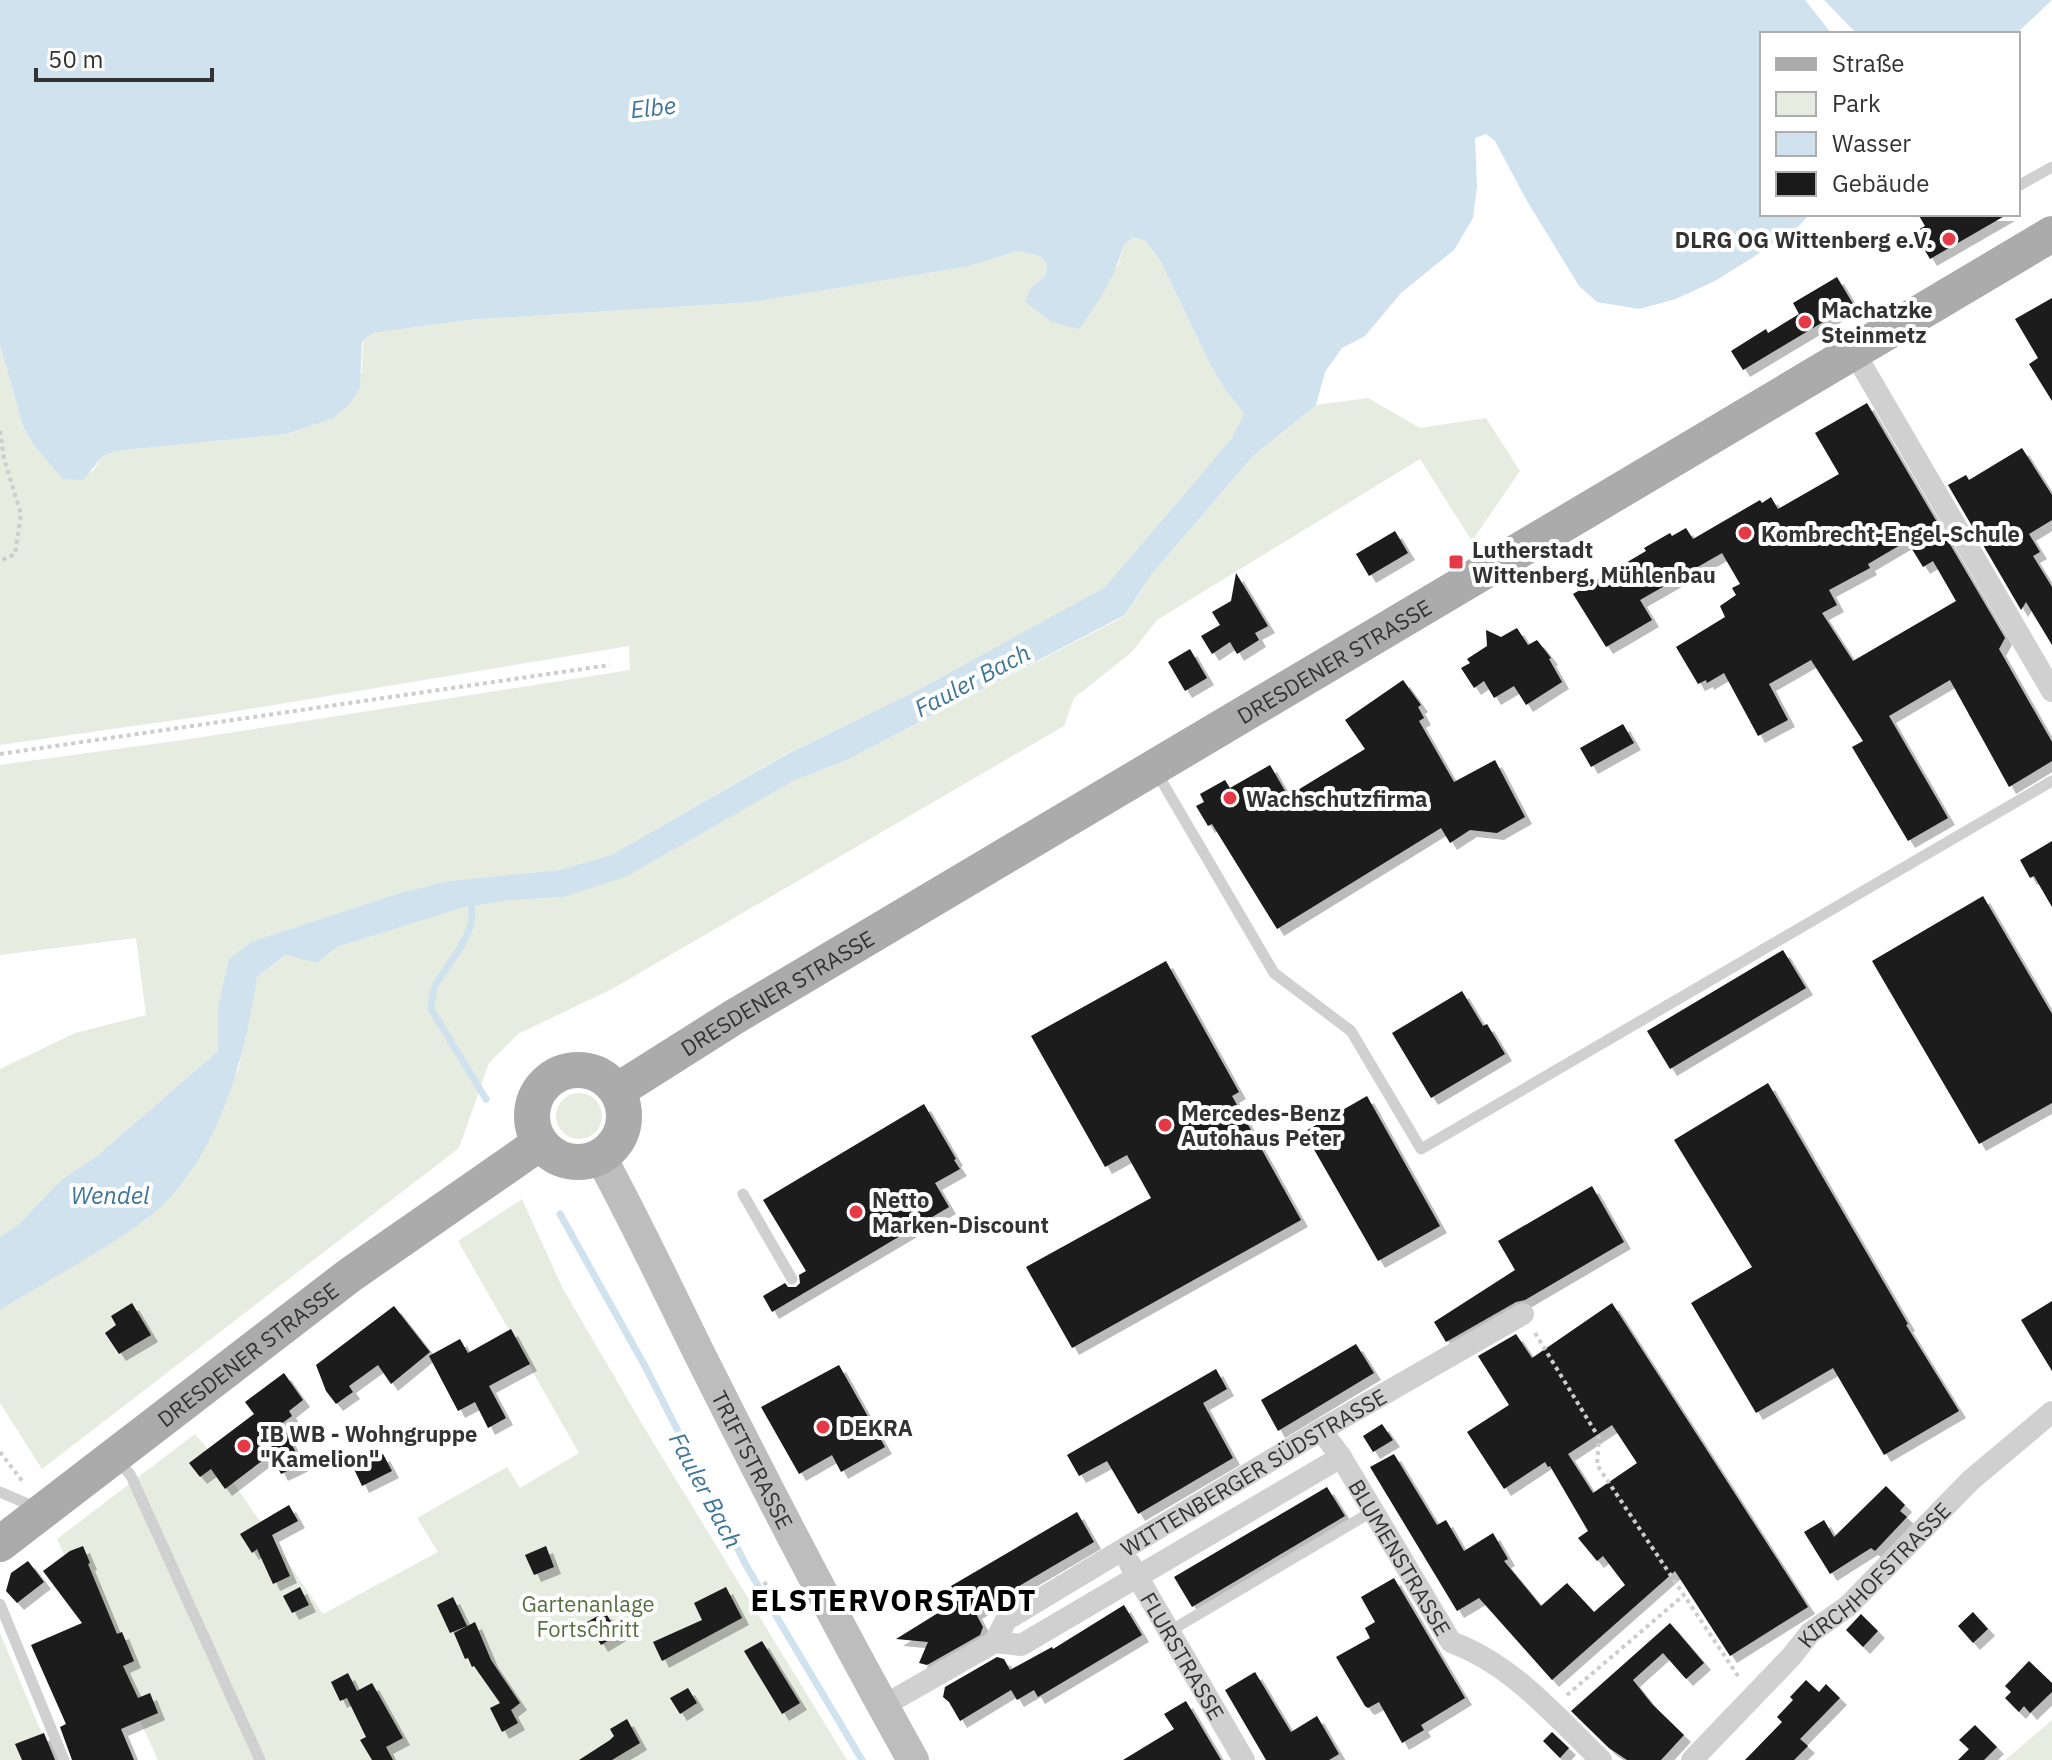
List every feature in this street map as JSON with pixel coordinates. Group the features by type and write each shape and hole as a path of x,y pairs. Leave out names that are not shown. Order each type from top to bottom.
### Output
{"main road":[{"name":"DRESDENER STRASSE","path":"617,1091 734,1017 2052,234"},
{"path":"575,1070 588,1070 609,1082 617,1091 623,1109 622,1127 614,1144 600,1156 574,1162 550,1153 540,1143 534,1132 532,1107 536,1096 552,1077 575,1070"},
{"name":"DRESDENER STRASSE","path":"0,1544 350,1275 540,1143"},
{"name":"TRIFTSTRASSE","path":"600,1156 652,1254 795,1544 913,1760"}],"street":[{"path":"1854,352 2052,691"},
{"name":"WITTENBERGER SÜDSTRASSE","path":"883,1706 995,1642 1006,1620 1321,1430 1523,1314"},
{"name":"KIRCHHOFSTRASSE","path":"1703,1756 1810,1633 1848,1606 1971,1480 2052,1412"},
{"name":"BLUMENSTRASSE","path":"1321,1430 1341,1457 1451,1642 1478,1652 1516,1678 1601,1760"},
{"name":"WITTENBERGER SÜDSTRASSE","path":"995,1642 1021,1645 1341,1457"},
{"name":"FLURSTRASSE","path":"1121,1550 1244,1760"}],"lane":[{"path":"2020,185 2052,167"},
{"path":"1154,768 1274,973 1351,1031 1421,1149 2052,781"},
{"path":"743,1194 792,1279"},
{"path":"115,1455 131,1476 260,1760"},
{"path":"0,1492 43,1510"},
{"path":"1170,1631 1373,1511"},
{"path":"0,1604 64,1760"}],"path":[{"path":"0,431 4,459 21,514 15,554 0,561"},
{"path":"0,754 610,665"},
{"path":"1523,1314 1599,1438 1597,1465 1744,1686 1754,1695"},
{"path":"750,1593 769,1581"},
{"path":"1549,1710 1684,1595"}],"green space":[{"path":"1134,237 1146,241 1161,262 1210,364 1244,413 1232,438 1105,587 920,689 788,753 611,855 559,870 448,881 396,894 253,941 218,1007 218,1051 98,1155 60,1181 18,1225 0,1237 0,1069 75,1033 146,1015 136,938 0,955 0,765 190,739 630,670 629,646 225,713 0,745 0,345 23,426 35,447 63,478 93,471 102,457 115,451 286,434 332,419 362,372 363,342 373,333 468,320 753,302 965,267 1018,251 1040,256 1047,264 1046,275 1031,288 1118,266 1124,244"},
{"path":"1368,398 1420,428 1486,418 1520,471 1472,541 1420,459 1157,620 1132,652 1074,698 1064,726 612,989 518,1034 489,1063 459,1148 42,1469 0,1403 0,1310 147,1219 238,1071 257,977 287,955 317,963 337,947 465,907 563,897 795,780 847,760 1125,616 1151,575 1253,456 1316,405"},
{"path":"579,1093 595,1100 602,1116 595,1132 579,1139 563,1132 556,1116 563,1100"},
{"name":"Gartenanlage Fortschritt","path":"522,1199 562,1287 847,1760 158,1760 57,1539 195,1434 220,1463 323,1614 438,1552 417,1518 507,1467 520,1488 579,1453 458,1241"},
{"path":"0,1633 53,1760 0,1760"},
{"path":"2052,1720 2052,1760 2005,1760"}],"water":[{"path":"0,0 1805,0 1830,32 1760,32 1760,216 1808,216 1797,228 1715,281 1676,299 1639,309 1597,302 1579,286 1495,141 1486,134 1475,138 1477,187 1473,218 1454,250 1401,293 1365,336 1342,348 1325,372 1316,405 1253,456 1151,575 1125,615 847,760 795,780 627,876 563,897 465,907 337,947 317,963 286,955 257,977 244,1043 223,1110 191,1171 170,1198 128,1232 0,1310 0,1237 18,1225 60,1181 98,1155 218,1051 218,1007 229,959 253,941 396,894 448,881 559,870 611,855 789,753 920,689 1105,587 1232,438 1244,413 1210,364 1161,262 1146,241 1134,237 1124,244 1106,288 1079,329 1052,322 1025,302 1031,288 1046,275 1047,264 1040,256 1018,251 965,267 753,302 468,320 373,333 362,342 360,388 349,405 332,419 286,434 115,451 102,457 83,480 63,479 35,447 23,426 0,345"},
{"path":"1824,0 2052,0 2018,32 1855,32"}],"building":[{"name":"DLRG OG Wittenberg e.V.","path":"1919,216 2005,216 1930,259 1914,232 1925,226"},
{"name":"Machatzke Steinmetz","path":"1837,277 1853,304 1743,370 1731,351 1766,329 1768,333 1799,314 1793,303"},
{"path":"2052,298 2052,401 2029,364 2038,358 2015,319"},
{"path":"1867,403 2005,638 1999,649 2052,742 2052,761 2009,787 1950,680 1889,716 1948,818 1908,841 1852,747 1863,741 1811,660 1769,684 1788,720 1758,736 1724,673 1707,683 1706,680 1698,684 1676,647 1725,617 1720,606 1736,595 1732,588 1740,584 1722,553 1640,600 1652,620 1606,647 1573,594 1646,551 1644,548 1670,533 1672,536 1686,528 1693,539 1760,500 1762,503 1771,497 1778,509 1839,474 1815,433","holes":["1907,541 1923,567 1933,561 1956,601 1853,661 1822,613 1837,605 1829,590 1870,568 1868,564"]},
{"path":"2022,448 2052,495 2052,520 2029,534 2040,552 2033,556 2052,587 2052,645 2026,602 2021,610 1948,485 1966,475 1969,480"},
{"path":"1395,531 1408,553 1369,576 1356,554"},
{"path":"1236,573 1268,626 1255,633 1259,640 1237,654 1230,642 1212,654 1201,636 1220,625 1212,612 1231,601"},
{"path":"1517,628 1528,645 1537,640 1551,658 1562,682 1526,705 1514,686 1494,698 1484,681 1474,688 1461,668 1470,663 1467,659 1487,646 1486,630 1501,637"},
{"path":"1190,649 1207,678 1185,691 1168,662"},
{"path":"1403,680 1421,705 1418,707 1424,718 1419,721 1454,782 1495,760 1525,817 1497,833 1470,830 1450,843 1441,828 1277,929 1212,824 1208,826 1196,806 1204,802 1200,794 1225,780 1230,788 1270,765 1288,796 1365,749 1345,720"},
{"path":"1623,724 1634,743 1591,767 1580,748"},
{"path":"2052,841 2052,907 2034,876 2030,878 2020,860"},
{"path":"1983,896 2052,1014 2052,1103 1979,1144 1872,961"},
{"path":"1783,950 1806,988 1670,1069 1647,1031"},
{"name":"Mercedes-Benz Autohaus Peter","path":"1166,961 1239,1092 1232,1096 1301,1220 1072,1348 1026,1267 1151,1198 1127,1155 1105,1167 1031,1036"},
{"path":"1462,991 1505,1054 1431,1098 1392,1033"},
{"path":"1768,1083 1906,1325 1959,1411 1884,1455 1833,1368 1756,1413 1691,1303 1752,1267 1674,1140"},
{"path":"1367,1096 1440,1226 1378,1261 1304,1132"},
{"name":"Netto Marken-Discount","path":"924,1104 960,1169 935,1183 949,1207 772,1312 763,1296 785,1283 788,1287 796,1287 800,1283 799,1275 806,1271 763,1200"},
{"path":"1592,1186 1624,1242 1446,1342 1434,1322 1515,1270 1498,1241"},
{"path":"2052,1301 2052,1371 2021,1320"},
{"path":"132,1303 151,1335 119,1354 105,1333 116,1325 111,1316"},
{"path":"1612,1303 1808,1607 1730,1656 1675,1571 1552,1680 1479,1598 1457,1611 1370,1467 1394,1454 1437,1525 1446,1520 1464,1551 1493,1533 1508,1559 1504,1561 1541,1606 1567,1583 1594,1612 1625,1585 1603,1556 1597,1561 1578,1538 1588,1531 1550,1466 1545,1462 1504,1489 1467,1432 1509,1405 1478,1356 1516,1334 1532,1358","holes":["1612,1425 1637,1463 1593,1493 1568,1454"]},
{"path":"394,1306 430,1352 391,1384 378,1365 349,1386 353,1392 336,1404 326,1391 316,1365"},
{"path":"511,1329 530,1364 489,1386 506,1418 488,1428 475,1402 458,1411 429,1356 460,1339 468,1353"},
{"path":"1356,1344 1374,1373 1278,1431 1261,1400"},
{"name":"DEKRA","path":"839,1365 885,1447 841,1472 832,1455 799,1474 761,1407"},
{"path":"1216,1369 1227,1389 1203,1403 1233,1458 1138,1514 1107,1461 1079,1476 1067,1455"},
{"path":"284,1373 303,1400 289,1411 292,1416 281,1424 302,1464 281,1474 271,1454 225,1489 211,1469 200,1477 189,1463 254,1414 245,1402"},
{"path":"1382,1424 1393,1440 1373,1452 1363,1436"},
{"path":"383,1454 392,1471 362,1486 354,1469"},
{"path":"1886,1486 1905,1505 1900,1511 1907,1517 1875,1551 1871,1548 1830,1574 1804,1532 1824,1520 1834,1537"},
{"path":"1327,1487 1345,1516 1192,1607 1174,1577"},
{"path":"289,1505 298,1521 272,1535 290,1576 273,1584 257,1549 252,1553 240,1534"},
{"path":"1077,1512 1094,1542 975,1612 983,1627 980,1635 927,1665 919,1663 928,1642 896,1639 959,1600 951,1586"},
{"path":"83,1546 117,1634 122,1632 134,1661 123,1666 138,1698 150,1693 158,1713 121,1729 134,1760 72,1760 60,1727 66,1724 31,1645 82,1623 43,1571 70,1551"},
{"path":"546,1546 554,1567 534,1575 525,1555"},
{"path":"28,1561 44,1582 17,1603 6,1591 11,1573"},
{"path":"1394,1578 1465,1698 1421,1725 1424,1730 1402,1743 1379,1702 1368,1708 1365,1706 1336,1657 1370,1638 1365,1628 1375,1622 1361,1597"},
{"path":"300,1587 309,1605 292,1613 283,1596"},
{"path":"726,1587 742,1618 662,1661 653,1642 702,1620 694,1603"},
{"path":"453,1597 467,1626 450,1633 437,1605"},
{"path":"1124,1605 1142,1635 1038,1697 1034,1690 1017,1700 1011,1690 960,1721 943,1697 945,1687 997,1657 1004,1659 1010,1670 1053,1649"},
{"path":"605,1612 619,1634 601,1645 587,1622"},
{"path":"1973,1612 1988,1629 1973,1643 1958,1626"},
{"path":"1861,1614 1878,1631 1863,1647 1846,1630"},
{"path":"475,1622 491,1660 520,1703 511,1710 518,1723 502,1732 490,1708 500,1703 468,1658 465,1659 454,1633"},
{"path":"1670,1623 1704,1663 1686,1679 1663,1653 1633,1680 1684,1735 1661,1760 1627,1760 1609,1748 1571,1711"},
{"path":"762,1641 800,1703 782,1714 744,1651"},
{"path":"2029,1661 2052,1683 2052,1692 2030,1713 2024,1706 2019,1712 2005,1698 2011,1692 2005,1686"},
{"path":"1255,1672 1291,1732 1317,1716 1339,1754 1329,1760 1266,1760 1225,1690"},
{"path":"348,1673 357,1691 372,1683 403,1738 386,1747 393,1760 372,1760 360,1740 366,1737 347,1698 340,1701 331,1682"},
{"path":"1806,1680 1819,1692 1826,1684 1840,1698 1800,1739 1808,1746 1794,1760 1745,1760 1782,1722 1777,1717"},
{"path":"688,1688 697,1703 680,1714 670,1698"},
{"path":"1186,1701 1221,1760 1123,1760 1174,1729 1164,1714"},
{"path":"627,1719 640,1743 612,1760 579,1760 610,1740 614,1736 610,1729"},
{"path":"1975,1725 1997,1747 1984,1760 1958,1760 1969,1749 1959,1740"},
{"path":"1552,1732 1569,1748 1560,1758 1543,1741"},
{"path":"44,1733 55,1760 22,1760 15,1744"}],"waterway":[{"name":"Fauler Bach","path":"469,898 472,910 468,933 436,984 431,1009 486,1099"},
{"name":"Fauler Bach","path":"560,1214 646,1368 747,1567 862,1760"}],"place":[{"name":"DLRG OG Wittenberg e.V.","path":"1949,239"},
{"name":"Machatzke Steinmetz","path":"1805,322"},
{"name":"Kombrecht-Engel-Schule","path":"1745,533"},
{"name":"Lutherstadt Wittenberg, Mühlenbau","path":"1456,562"},
{"name":"Wachschutzfirma","path":"1230,798"},
{"name":"Mercedes-Benz Autohaus Peter","path":"1165,1125"},
{"name":"Netto Marken-Discount","path":"856,1212"},
{"name":"DEKRA","path":"823,1427"},
{"name":"IB WB - Wohngruppe \"Kamelion\"","path":"244,1446"}],"district":[{"name":"ELSTERVORSTADT","path":"894,1599"}],"water label":[{"name":"Elbe","path":"653,107"},
{"name":"Wendel","path":"110,1195"}]}
